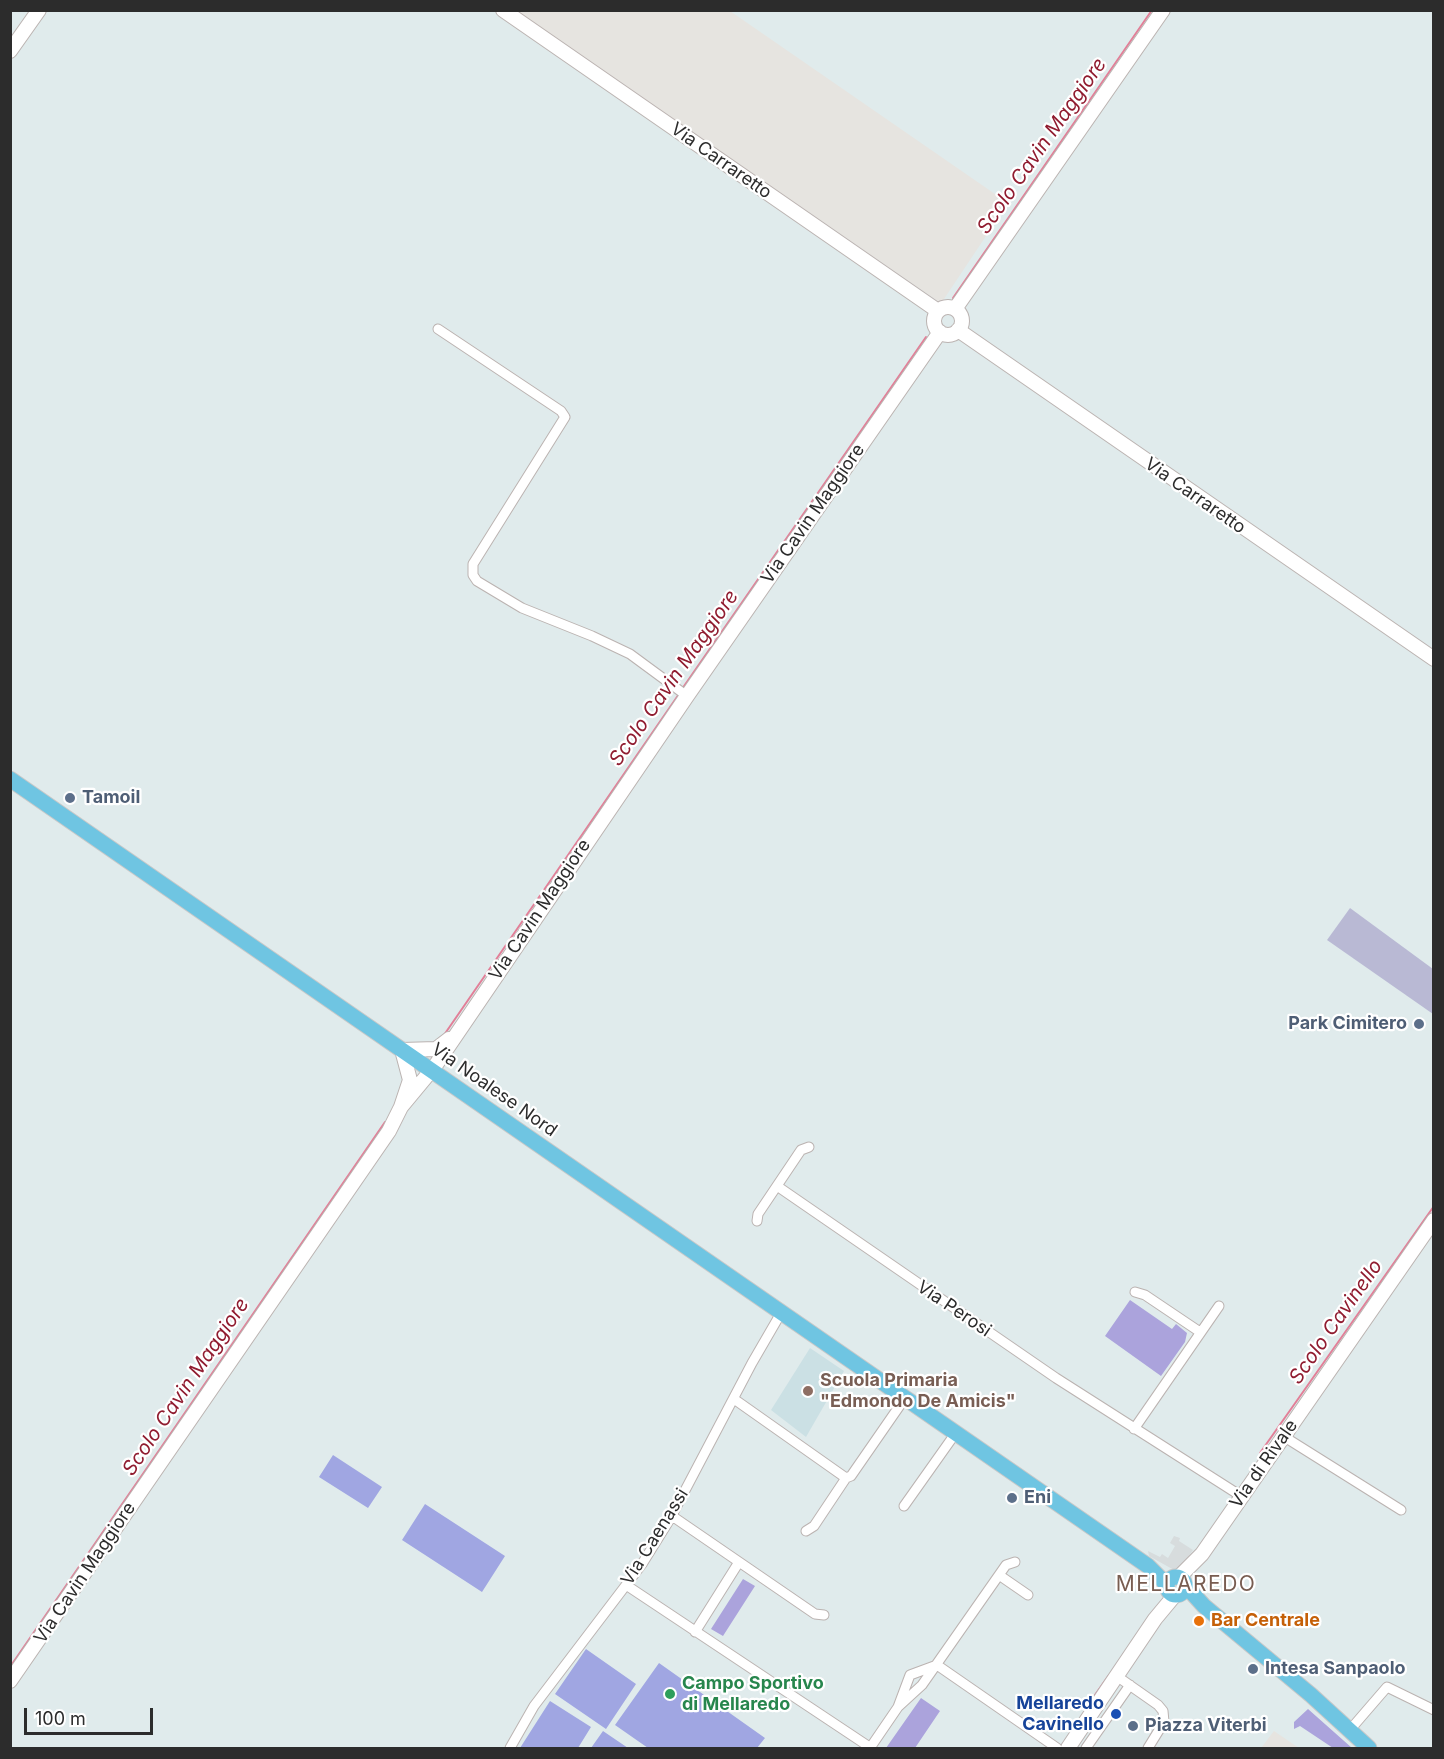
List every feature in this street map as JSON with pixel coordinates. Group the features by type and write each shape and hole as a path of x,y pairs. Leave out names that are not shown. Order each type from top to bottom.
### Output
{"main road":[{"name":"Via Noalese Nord","path":"10,779 1176,1586"},
{"path":"1176,1586 1204,1606 1311,1695 1369,1749"}],"street":[{"path":"10,51 39,10"},
{"name":"Via Carraretto","path":"503,10 938,311"},
{"path":"955,309 1163,10"},
{"path":"947,307 955,309 962,320 958,330 950,334 940,332 934,323 938,311 947,307"},
{"path":"438,329 561,411 565,417 473,564 473,575 477,581 522,608 630,654 682,692"},
{"name":"Via Carraretto","path":"958,330 1434,659"},
{"name":"Via Cavin Maggiore","path":"401,1107 453,1036 682,692 940,332"},
{"name":"Via Cavin Maggiore","path":"10,1681 389,1131 401,1107 410,1080 429,1069 436,1049 453,1036"},
{"path":"410,1080 402,1050 436,1049"},
{"path":"757,1221 758,1214 801,1150 808,1147"},
{"name":"Via Perosi","path":"777,1186 947,1305 1134,1429 1241,1496"},
{"name":"Via di Rivale","path":"1176,1586 1197,1560 1434,1220"},
{"path":"1135,1292 1145,1295 1200,1332"},
{"path":"1134,1429 1219,1306"},
{"name":"Via Caenassi","path":"510,1749 534,1706 626,1585 670,1519 782,1313"},
{"path":"806,1531 814,1526 846,1478 851,1476 904,1398"},
{"path":"735,1399 846,1478"},
{"path":"904,1506 955,1434"},
{"path":"1283,1436 1401,1510"},
{"path":"670,1519 675,1518 815,1614 824,1615"},
{"path":"695,1632 740,1562"},
{"path":"898,1707 919,1689 1006,1565 1015,1562"},
{"path":"999,1575 1028,1595"},
{"path":"626,1585 870,1748 898,1707 910,1675 937,1665"},
{"path":"1086,1749 1156,1617 1176,1586"},
{"path":"937,1665 1057,1749"},
{"path":"1068,1749 1124,1681"},
{"path":"1124,1681 1158,1705 1165,1716 1162,1727 1148,1749"},
{"path":"1349,1731 1387,1687 1434,1710"}],"shaded area":[{"path":"515,11 730,11 1008,203 942,302 939,302"},
{"path":"1350,908 1433,969 1433,1014 1327,940"},
{"path":"1130,1300 1172,1329 1176,1324 1187,1333 1185,1342 1161,1376 1105,1336"},
{"name":"Scuola Primaria \"Edmondo De Amicis\"","path":"810,1348 844,1371 806,1437 771,1410"},
{"path":"333,1455 382,1487 368,1508 319,1477"},
{"path":"425,1504 505,1556 482,1592 402,1540"},
{"path":"1174,1536 1180,1538 1179,1541 1193,1550 1182,1566 1174,1570 1149,1556 1148,1551 1168,1558 1175,1546 1170,1543"},
{"path":"743,1579 755,1586 723,1636 711,1629"},
{"path":"586,1649 636,1684 606,1729 555,1694"},
{"name":"Campo Sportivo di Mellaredo","path":"659,1663 765,1738 757,1748 648,1748 615,1725"},
{"path":"921,1698 940,1711 915,1748 886,1748"},
{"path":"550,1701 591,1727 578,1748 520,1748"},
{"path":"1308,1709 1352,1748 1333,1748 1300,1726 1294,1729 1294,1722"},
{"path":"603,1731 628,1748 591,1748"},
{"path":"1274,1731 1299,1748 1261,1748"}],"waterway":[{"name":"Scolo Cavin Maggiore","path":"953,298 1152,10"},
{"name":"Scolo Cavin Maggiore","path":"682,689 926,337"},
{"name":"Scolo Cavin Maggiore","path":"444,1035 679,694"},
{"name":"Scolo Cavin Maggiore","path":"10,1667 385,1122"},
{"name":"Scolo Cavinello","path":"1260,1453 1434,1206"},
{"name":"Scolo Cavinello","path":"1090,1702 1109,1675"}],"place":[{"name":"Tamoil","path":"70,798"},
{"name":"Park Cimitero","path":"1419,1024"},
{"name":"Scuola Primaria \"Edmondo De Amicis\"","path":"808,1391"},
{"name":"Eni","path":"1012,1498"},
{"name":"Bar Centrale","path":"1199,1621"},
{"name":"Intesa Sanpaolo","path":"1253,1669"},
{"name":"Campo Sportivo di Mellaredo","path":"670,1694"},
{"name":"Mellaredo Cavinello","path":"1116,1714"},
{"name":"Piazza Viterbi","path":"1133,1726"}],"district":[{"name":"MELLAREDO","path":"1186,1585"}]}
